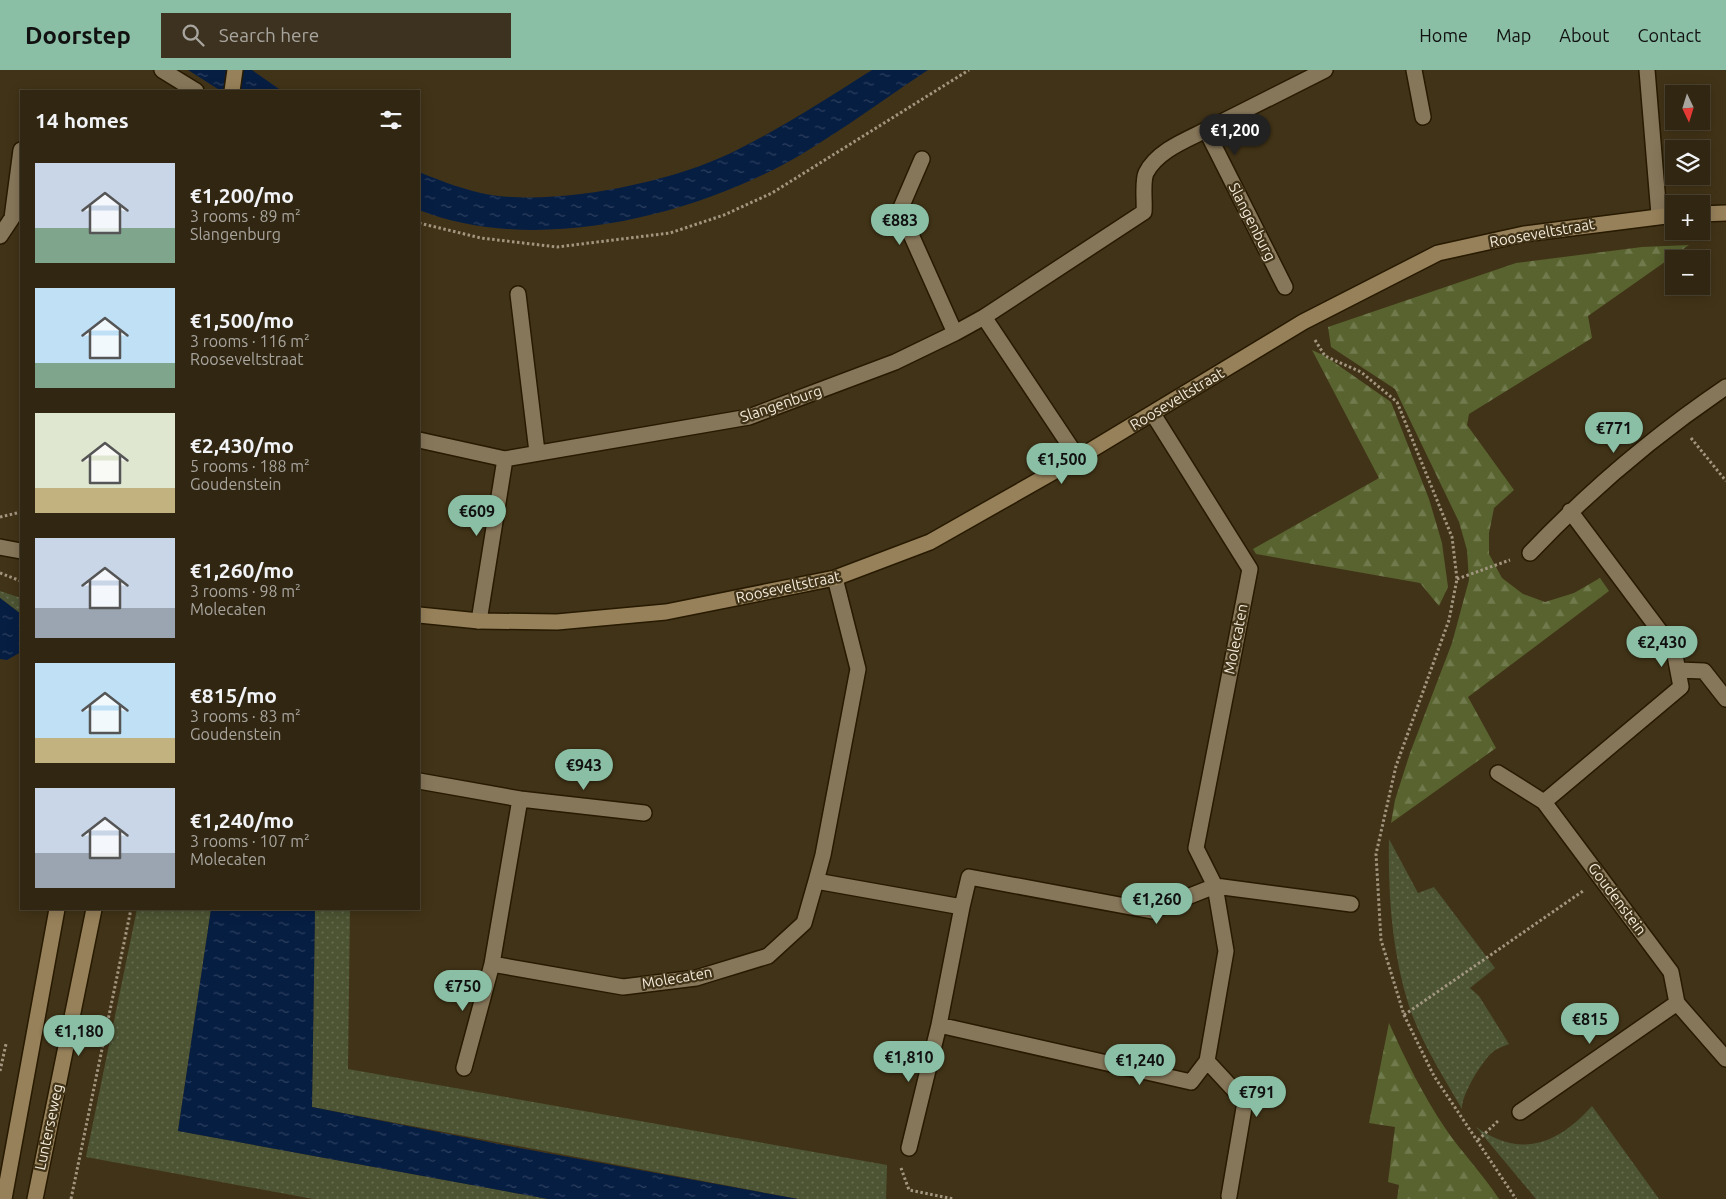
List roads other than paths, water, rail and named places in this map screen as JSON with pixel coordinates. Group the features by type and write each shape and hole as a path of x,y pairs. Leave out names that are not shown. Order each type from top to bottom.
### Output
{"street":[{"path":"162,70 194,90"},
{"path":"232,90 235,70"},
{"name":"Slangenburg","path":"420,440 505,459 537,452 749,418 895,362 984,317 1144,212 1146,174 1157,159 1177,145 1325,70"},
{"path":"1414,70 1423,117"},
{"path":"1647,70 1665,200"},
{"name":"Slangenburg","path":"1206,130 1285,288"},
{"path":"0,236 12,218 20,158"},
{"path":"922,159 900,210 955,333"},
{"path":"1710,214 1726,213"},
{"name":"Rooseveltstraat","path":"420,616 557,622 666,612 835,578 930,542 1153,414 1303,322 1438,254 1524,234 1665,215"},
{"path":"518,294 537,452"},
{"path":"984,317 1078,458"},
{"path":"1530,553 1570,511 1677,420 1726,387"},
{"name":"Molecaten","path":"1153,414 1250,569 1196,848 1215,886 1226,951 1208,1061"},
{"path":"478,620 505,459"},
{"path":"1544,802 1681,687 1674,650 1570,511"},
{"path":"0,547 20,550"},
{"name":"Molecaten","path":"492,964 623,987 696,978 768,956 804,924 816,881 858,669 835,578"},
{"path":"1678,670 1704,671 1726,699"},
{"name":"Goudenstein","path":"1498,773 1544,802 1671,972 1678,1003 1726,1059"},
{"path":"420,781 520,799 644,813"},
{"path":"464,1068 492,964 520,799"},
{"path":"908,1148 938,1025 969,877 1152,911 1215,886 1351,904"},
{"path":"816,881 962,907"},
{"name":"Lunterseweg","path":"4,1199 57,910"},
{"name":"Lunterseweg","path":"35,1199 94,910"},
{"path":"1520,1112 1678,1003"},
{"path":"938,1025 1190,1082 1208,1061 1245,1102 1229,1196"}],"water":[{"path":"188,70 252,70 281,90 219,90"},
{"path":"872,70 928,70 802,154 760,176 714,195 666,211 615,222 564,229 513,229 465,223 420,210 420,172 473,191 491,195 549,197 581,194 646,182 705,164 749,144"},
{"path":"0,598 20,613 20,653 7,660 0,659"},
{"path":"211,910 315,910 312,1107 514,1147 798,1199 548,1199 178,1131"}]}
